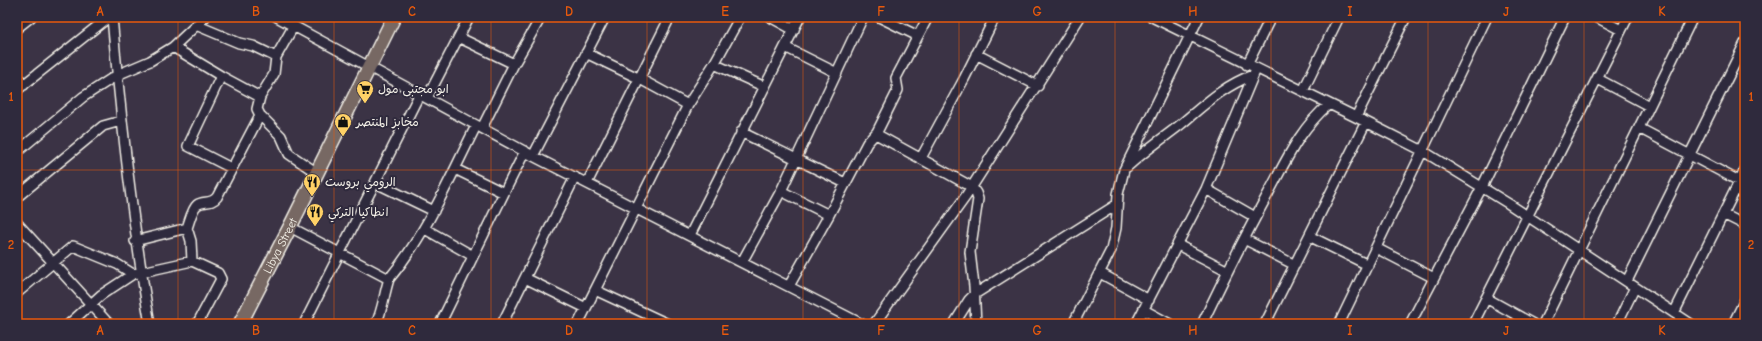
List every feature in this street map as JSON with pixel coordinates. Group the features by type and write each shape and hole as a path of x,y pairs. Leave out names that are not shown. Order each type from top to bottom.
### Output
{"highway":[{"name":"Libya Street","path":"240,324 370,68 394,17"}],"street":[{"path":"17,28 31,17"},
{"path":"17,76 20,87 109,17"},
{"path":"112,17 137,273 150,324"},
{"path":"17,152 83,97 117,75 150,61 173,47 205,17"},
{"path":"304,324 376,183 423,97 460,38 470,17"},
{"path":"376,324 381,314 384,295 389,279 412,250 425,229 455,169 541,17"},
{"path":"440,324 504,192 529,154 586,53 604,17"},
{"path":"587,183 670,17"},
{"path":"578,324 688,105 714,64 740,17"},
{"path":"770,17 794,30"},
{"path":"690,235 800,17"},
{"path":"742,262 781,191 863,17"},
{"path":"879,17 918,36"},
{"path":"789,286 829,215 868,140 876,134 898,90 896,78 928,17"},
{"path":"921,158 995,17"},
{"path":"874,324 972,187 1038,86 1080,17"},
{"path":"1152,17 1247,65 1255,72 1303,91 1423,151 1482,187 1627,281 1688,323"},
{"path":"1073,324 1100,273 1114,238 1117,220 1116,205 1124,170 1132,150 1199,17"},
{"path":"1247,65 1270,17"},
{"path":"1303,91 1338,17"},
{"path":"1356,117 1406,17"},
{"path":"1339,324 1487,17"},
{"path":"1410,324 1482,187 1565,17"},
{"path":"1596,17 1621,30"},
{"path":"1473,324 1628,17"},
{"path":"1543,324 1693,17"},
{"path":"281,18 293,27 529,154 862,324"},
{"path":"196,25 239,43 253,46 276,57"},
{"path":"293,27 276,57 274,74 256,106 260,115 278,132 289,154 317,173"},
{"path":"460,38 514,64"},
{"path":"1627,281 1745,43"},
{"path":"173,47 221,76 260,97"},
{"path":"785,47 837,73"},
{"path":"586,53 640,79 688,105"},
{"path":"976,54 1038,86"},
{"path":"714,64 765,87"},
{"path":"1124,170 1152,144 1179,126 1222,90 1255,72"},
{"path":"1136,324 1206,189 1255,72"},
{"path":"221,76 188,146 232,168"},
{"path":"1598,79 1649,106"},
{"path":"1202,324 1255,217 1299,137 1309,122 1329,104"},
{"path":"192,261 191,241 186,228 197,205 211,202 217,197 260,115"},
{"path":"17,197 102,126 121,121"},
{"path":"1265,324 1366,122"},
{"path":"1639,128 1739,181"},
{"path":"741,132 845,184"},
{"path":"876,134 972,187 976,193 978,199 970,252 976,324"},
{"path":"455,169 504,192"},
{"path":"1674,313 1745,170"},
{"path":"502,324 576,177"},
{"path":"376,183 434,211"},
{"path":"1206,189 1255,217"},
{"path":"781,191 829,215"},
{"path":"954,324 974,294 1036,257 1116,205"},
{"path":"1723,214 1745,225"},
{"path":"17,223 109,324"},
{"path":"290,227 389,279"},
{"path":"135,241 186,228"},
{"path":"425,229 473,256"},
{"path":"1309,236 1368,265"},
{"path":"1244,239 1295,265"},
{"path":"1178,245 1228,271"},
{"path":"17,293 52,262 75,246 137,273"},
{"path":"1376,248 1434,278"},
{"path":"69,324 109,289 137,273 192,261 218,273 221,279 197,324"},
{"path":"1100,273 1149,300"},
{"path":"525,278 586,308"},
{"path":"1617,324 1636,287"},
{"path":"595,290 668,324"},
{"path":"1486,298 1533,324"},
{"path":"1733,324 1745,300"},
{"path":"1144,310 1170,324"}],"place":[{"name":"ابو مجتبى مول","path":"365,104"},
{"name":"مخابز المنتصر","path":"343,137"},
{"name":"الرومي بروست","path":"312,197"},
{"name":"انطاكيا التركي","path":"315,227"}]}
